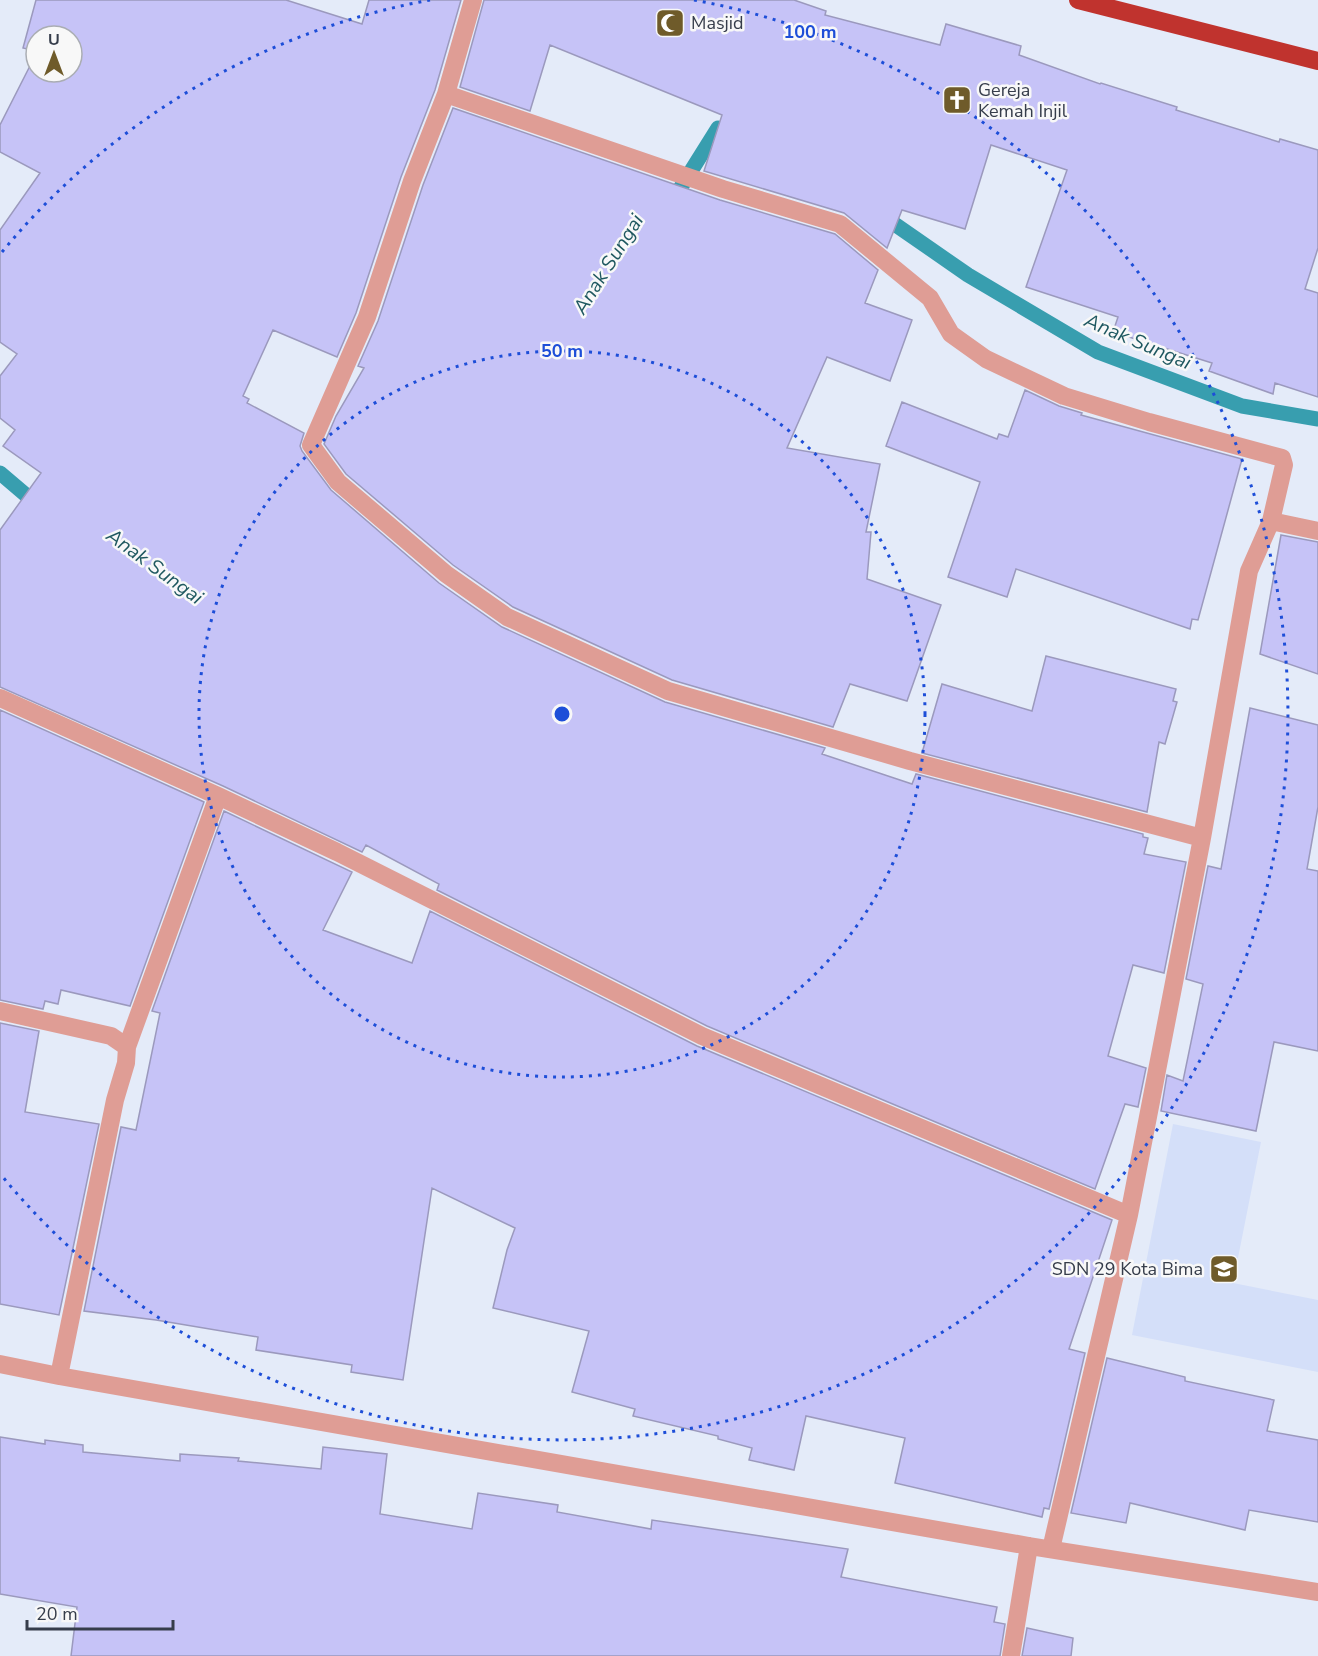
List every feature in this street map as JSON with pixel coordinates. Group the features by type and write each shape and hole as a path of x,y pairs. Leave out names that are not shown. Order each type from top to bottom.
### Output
{"highway":[{"path":"1078,0 1318,61"}],"street":[{"path":"473,0 446,94 412,181 367,317 311,445 338,482 447,574 491,607 507,617 668,690 910,761 1202,838"},
{"path":"446,94 723,189 840,224 930,298 951,334 986,359 1064,396 1282,458 1284,465 1271,521 1249,571 1202,838 1129,1215 1051,1549"},
{"path":"1271,521 1318,531"},
{"path":"0,698 337,852 702,1036 1129,1215"},
{"path":"59,1376 116,1100 126,1063 127,1047 218,796"},
{"path":"0,1011 111,1036 127,1047"},
{"path":"0,1364 1029,1546 1318,1592"},
{"path":"1011,1656 1029,1546"}],"shaded area":[{"path":"1173,1124 1261,1142 1233,1283 1318,1300 1318,1372 1132,1335"}],"building":[{"path":"36,0 286,0 362,24 369,0 461,0 435,90 401,177 356,313 337,357 273,330 243,396 249,399 247,403 304,433 300,446 302,451 331,490 439,583 502,627 665,702 825,748 822,754 912,784 916,774 1143,834 1143,837 1148,838 1144,854 1186,862 1164,973 1133,965 1108,1056 1146,1068 1138,1107 1125,1104 1095,1189 707,1026 437,890 439,884 366,845 362,852 223,786 0,687 0,530 41,473 3,446 15,430 0,418 0,376 17,354 0,342 0,230 40,173 0,152 0,125 24,78 24,84 84,84 84,24 30,24"},
{"path":"484,0 794,0 826,11 825,15 940,45 946,24 1021,46 1019,55 1100,84 1177,107 1176,110 1279,142 1280,139 1318,150 1318,248 1305,289 1318,293 1318,397 1275,383 1273,394 1209,371 1212,363 1113,332 1118,317 1026,287 1067,170 991,145 965,229 902,210 887,248 844,213 704,171 722,115 550,45 530,111 460,87"},
{"path":"453,108 720,200 835,234 878,270 865,303 912,320 890,381 827,357 787,448 880,464 866,532 871,532 867,579 941,605 907,701 850,684 833,727 672,680 513,607 453,565 346,474 324,444 336,416 364,368 358,366 378,321 423,185"},
{"path":"1025,390 1059,406 1082,413 1081,415 1242,459 1198,620 1192,619 1190,629 1016,569 1007,597 948,577 980,482 886,446 902,402 997,439 999,434 1008,437"},
{"path":"1281,535 1318,542 1318,674 1260,654"},
{"path":"1046,656 1176,689 1173,701 1177,702 1165,744 1159,742 1147,812 922,753 942,684 1032,711"},
{"path":"1250,708 1318,725 1318,807 1307,869 1318,871 1318,1051 1274,1042 1256,1131 1161,1111 1167,1075 1183,1081 1203,984 1186,979 1208,866 1221,869"},
{"path":"0,710 204,802 130,1006 61,990 58,1004 45,1001 43,1009 0,1000"},
{"path":"224,811 352,872 323,930 412,963 430,911 697,1046 1112,1220 1069,1349 1085,1353 1049,1509 1044,1508 1042,1517 895,1483 905,1438 806,1416 794,1470 749,1460 752,1448 718,1439 718,1436 633,1416 635,1409 572,1392 589,1331 493,1308 507,1250 515,1228 432,1188 403,1380 351,1372 352,1365 256,1350 258,1337 84,1311 121,1127 136,1130 160,1013 152,1011"},
{"path":"0,1023 39,1031 25,1112 99,1124 59,1315 0,1304"},
{"path":"1107,1358 1185,1377 1185,1381 1274,1400 1267,1431 1318,1440 1318,1522 1249,1510 1245,1530 1130,1503 1126,1523 1071,1513"},
{"path":"0,1437 45,1444 45,1440 83,1445 83,1452 180,1461 180,1454 239,1458 238,1461 321,1469 323,1447 387,1454 380,1514 472,1529 478,1493 558,1505 557,1512 651,1529 652,1520 848,1549 841,1577 997,1607 994,1622 1005,1624 1000,1656 71,1656 77,1607 0,1594"},
{"path":"1027,1628 1073,1638 1071,1656 1022,1656"}],"waterway":[{"name":"Anak Sungai","path":"671,203 718,128 733,135"},
{"name":"Anak Sungai","path":"880,214 968,275 1098,352 1242,406 1318,419"},
{"name":"Anak Sungai","path":"0,473 40,507"}],"place":[{"name":"Masjid","path":"670,23"},
{"name":"Gereja Kemah Injil","path":"957,100"},
{"name":"SDN 29 Kota Bima","path":"1224,1269"}]}
